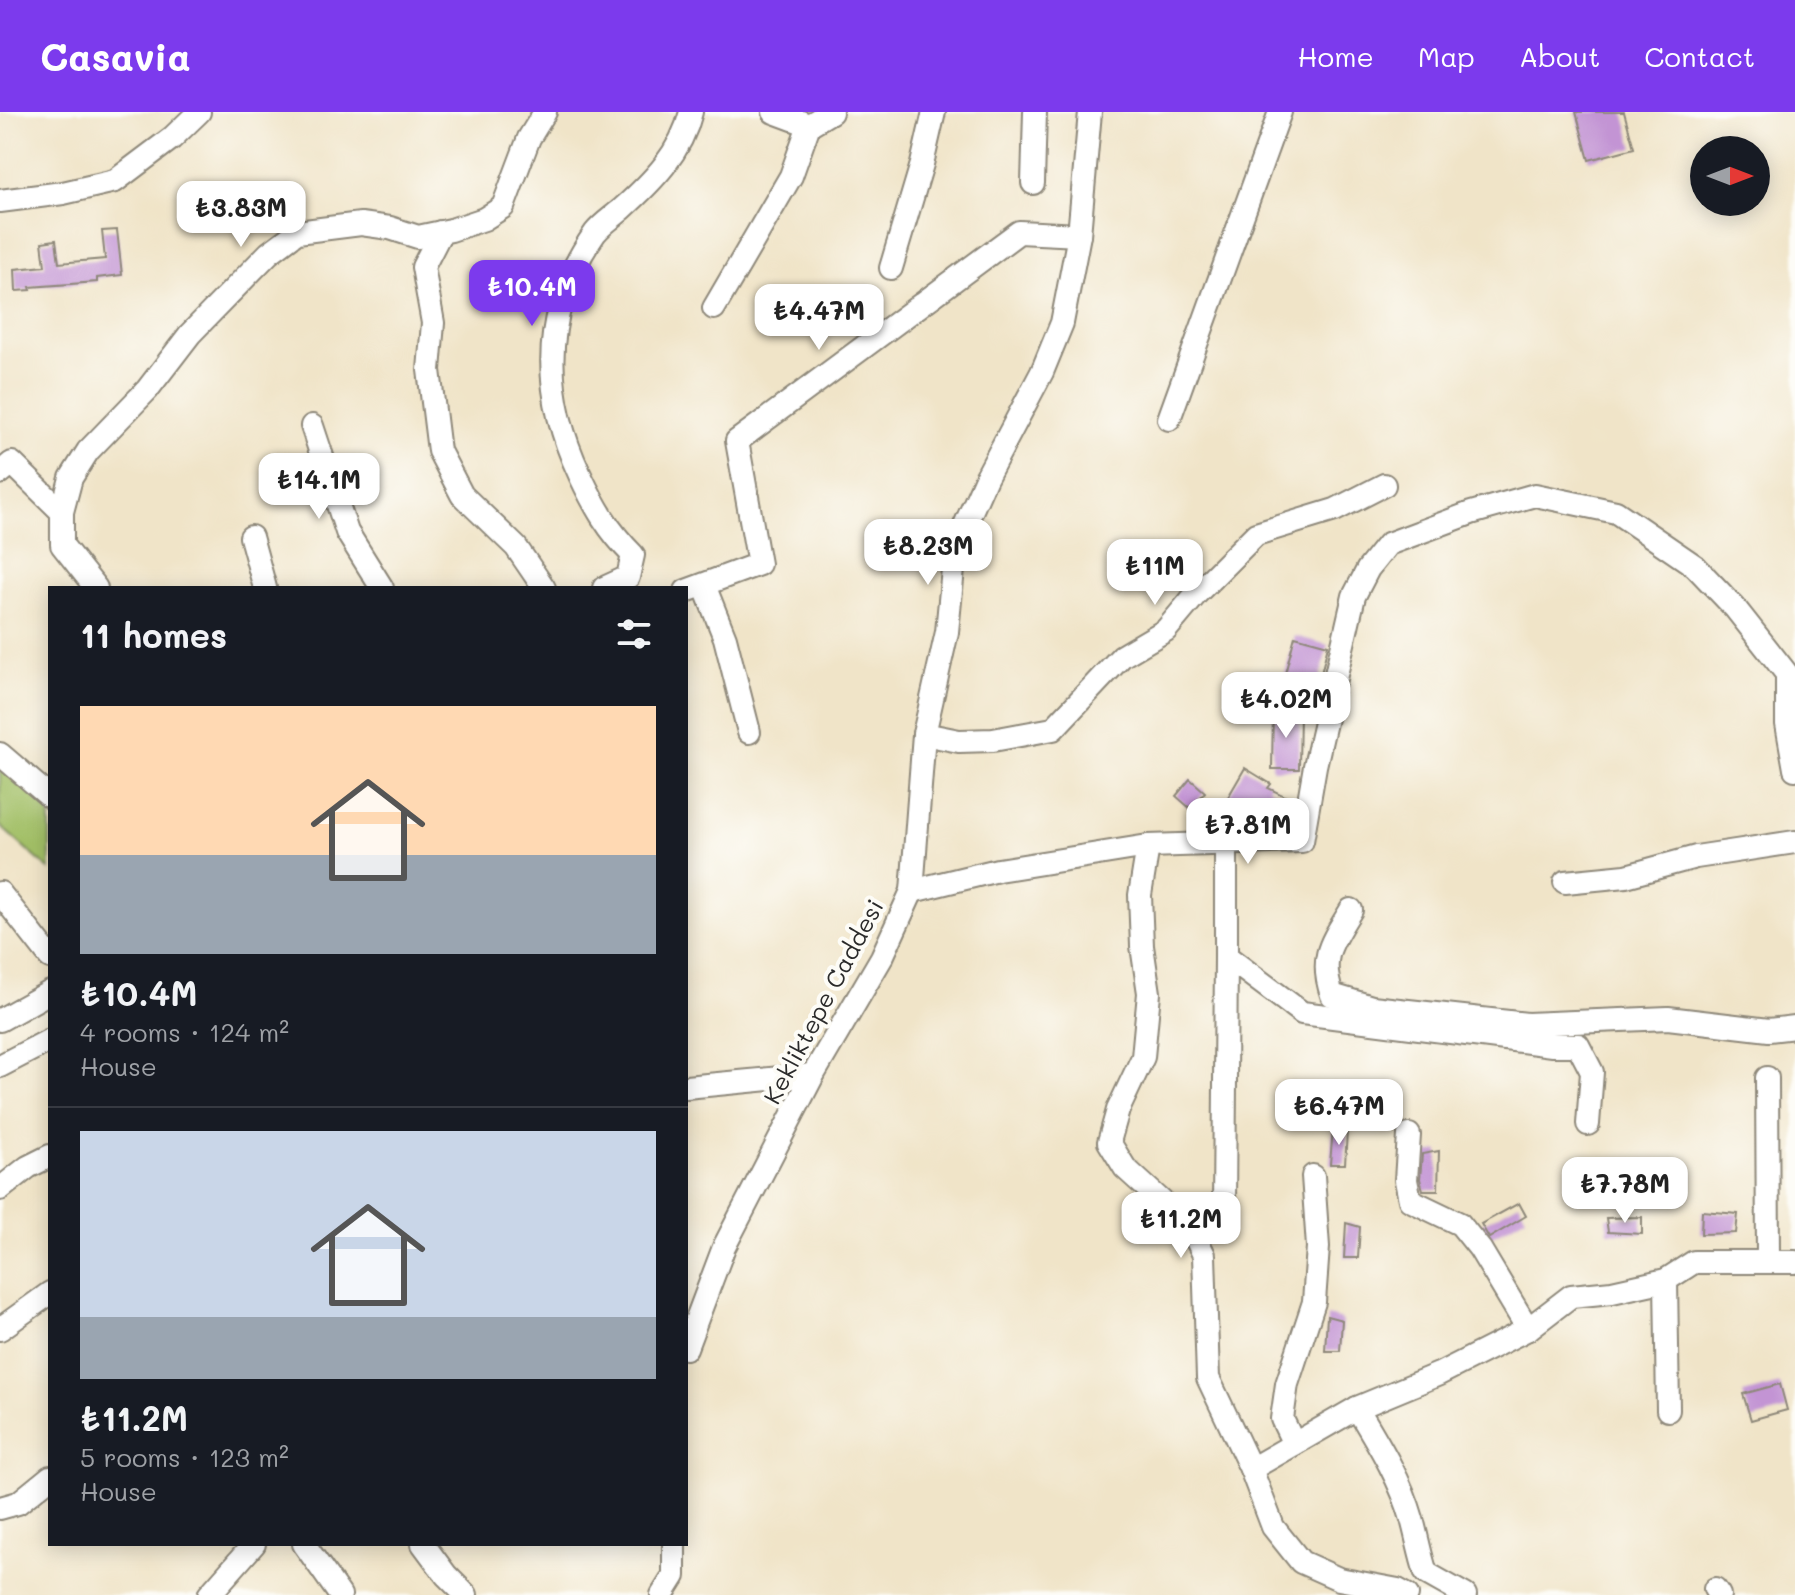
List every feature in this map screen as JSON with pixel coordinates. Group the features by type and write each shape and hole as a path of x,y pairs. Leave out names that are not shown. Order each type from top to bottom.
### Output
{"street":[{"path":"0,201 63,193 115,181 172,138 199,112"},
{"path":"94,586 62,545 62,512 71,478 88,451 147,390 190,334 269,253 297,232 361,224 390,228 418,237 484,219 503,207 529,138 545,112"},
{"path":"608,586 628,577 633,555 610,532 565,443 552,391 554,335 572,271 597,230 670,161 687,130 691,112"},
{"path":"774,112 809,125"},
{"path":"714,308 791,176 809,125 831,112"},
{"path":"891,268 934,112"},
{"path":"1033,183 1035,112"},
{"name":"Kekliktepe Caddesi","path":"688,1343 724,1247 813,1075 882,957 912,891 924,734 947,632 955,548 986,478 1042,372 1062,323 1079,235 1090,112"},
{"path":"1169,419 1280,112"},
{"path":"441,232 423,267 433,323 429,370 439,451 462,495 516,547 543,586"},
{"path":"749,732 725,638 695,588 759,564 737,441 1019,232 1079,235"},
{"path":"312,426 347,532 381,586"},
{"path":"0,473 12,463 62,512"},
{"path":"924,734 959,741 993,740 1053,729 1122,656 1166,630 1197,593 1256,534 1335,510 1384,485"},
{"path":"912,891 998,870 1148,846 1302,841 1315,766 1354,596 1368,569 1388,544 1471,513 1535,495 1616,512 1695,566 1735,608 1791,672 1787,724 1795,769"},
{"path":"251,537 264,586"},
{"path":"0,754 48,795"},
{"path":"1565,882 1626,876 1696,857 1795,842"},
{"path":"1224,1208 1226,843"},
{"path":"1148,846 1140,895 1142,946 1149,993 1143,1057 1118,1110 1109,1142 1125,1168 1191,1228 1204,1255 1208,1378 1251,1469 1273,1527 1301,1562 1339,1579 1401,1593"},
{"path":"0,893 48,954"},
{"path":"1351,910 1331,943 1324,972 1332,995 1372,1007 1527,1024 1668,1018 1769,1030 1795,1027"},
{"path":"1226,956 1302,1013 1552,1045 1578,1045 1592,1072 1588,1124"},
{"path":"0,1020 48,993"},
{"path":"0,1066 48,1041"},
{"path":"688,1087 813,1075"},
{"path":"1767,1078 1768,1261"},
{"path":"1409,1135 1406,1180 1410,1200 1460,1224 1480,1249 1528,1329"},
{"path":"0,1189 28,1167 48,1157"},
{"path":"1294,1444 1282,1419 1287,1384 1314,1302 1318,1247 1313,1176"},
{"path":"1251,1469 1357,1408 1439,1374 1528,1329 1571,1296 1612,1292 1666,1280 1694,1262 1795,1262"},
{"path":"1666,1280 1668,1410"},
{"path":"0,1329 48,1294"},
{"path":"1357,1408 1381,1448 1412,1518 1426,1573 1465,1595"},
{"path":"0,1508 18,1503 48,1479"},
{"path":"209,1595 252,1546"},
{"path":"305,1546 340,1595"},
{"path":"424,1546 466,1595"},
{"path":"662,1595 674,1576 674,1546"}],"green space":[{"path":"0,767 48,808 48,868 0,826"}],"building":[{"path":"1576,112 1624,112 1634,148 1589,160"},
{"path":"117,230 122,275 97,278 97,282 30,287 31,290 16,291 15,269 45,266 42,242 56,240 59,263 105,259 102,231"},
{"path":"1295,636 1328,645 1316,694 1282,685"},
{"path":"1273,710 1300,711 1299,769 1272,769"},
{"path":"1245,768 1271,784 1268,788 1295,801 1290,827 1263,828 1248,821 1245,826 1220,811"},
{"path":"1190,779 1205,792 1191,809 1176,796"},
{"path":"1333,1128 1347,1132 1345,1164 1330,1164"},
{"path":"1439,1151 1438,1190 1423,1190 1420,1179 1422,1154"},
{"path":"1519,1203 1526,1216 1489,1238 1481,1224"},
{"path":"1702,1211 1738,1214 1736,1233 1701,1234"},
{"path":"1642,1217 1642,1234 1608,1232 1606,1218"},
{"path":"1346,1223 1360,1227 1358,1258 1344,1258"},
{"path":"1327,1316 1342,1320 1340,1351 1325,1351"},
{"path":"1780,1384 1787,1410 1751,1420 1743,1394"}]}
